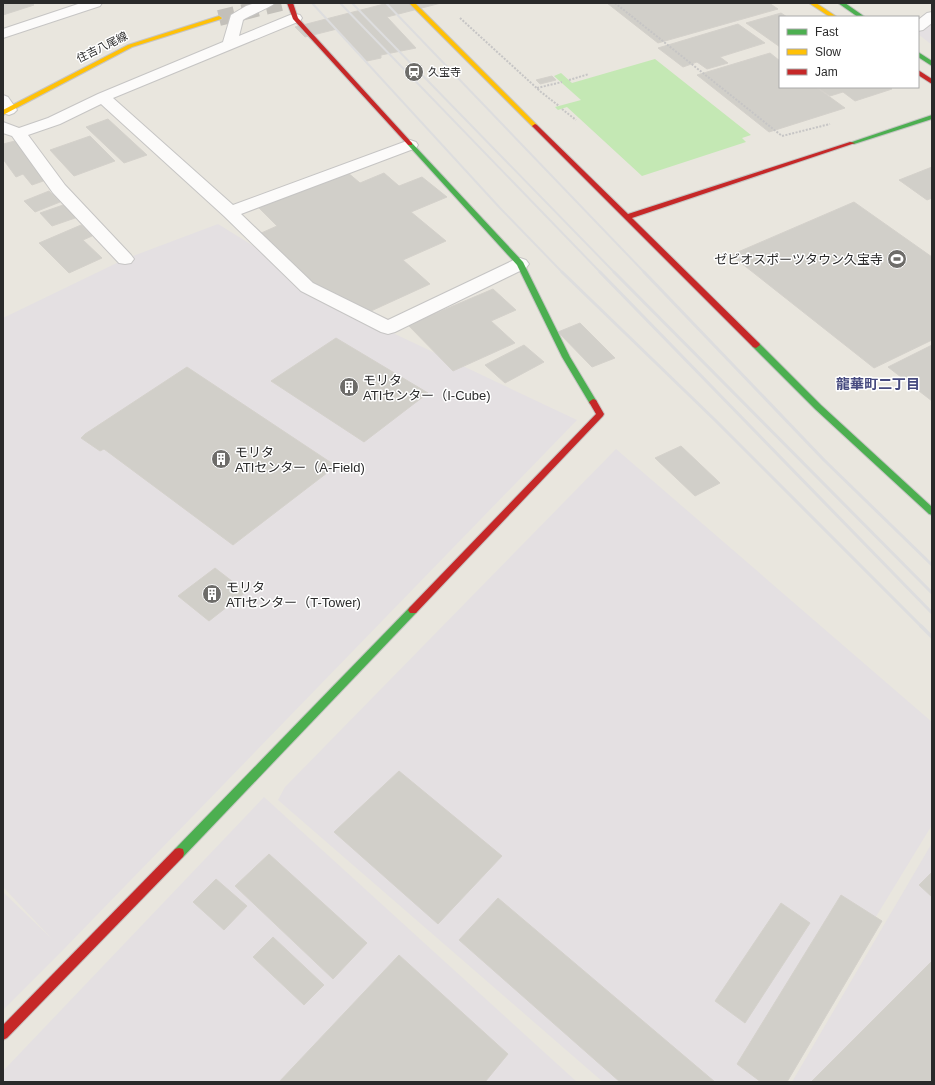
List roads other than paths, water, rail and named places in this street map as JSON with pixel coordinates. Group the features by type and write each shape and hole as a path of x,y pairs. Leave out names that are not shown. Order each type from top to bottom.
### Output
{"street":[{"path":"3,34 95,3"},
{"path":"230,45 236,18 250,9 268,3"},
{"path":"412,3 818,407 932,512"},
{"path":"812,3 832,16"},
{"path":"841,3 860,16"},
{"path":"3,1034 280,749 600,414 560,345 520,264 410,145 290,7 230,45 103,97 54,121 11,130 59,189 125,259"},
{"path":"919,26 932,16"},
{"name":"住吉八尾線","path":"5,108 130,46 218,18"},
{"path":"919,55 932,64"},
{"path":"919,73 932,82"},
{"path":"103,97 230,212 307,286 388,328 520,264"},
{"path":"627,217 932,117"},
{"path":"230,212 410,145"}],"tunnel":[{"path":"219,18 281,3"}],"railway":[{"path":"312,3 500,208 562,272"},
{"path":"340,3 601,273"},
{"path":"352,3 615,273"},
{"path":"386,3 645,273"},
{"path":"562,272 716,421 932,637"},
{"path":"600,272 932,613"},
{"path":"614,272 932,593"},
{"path":"644,272 824,460 932,565"}],"place":[{"name":"久宝寺","path":"414,72"},
{"name":"ゼビオスポーツタウン久宝寺","path":"897,259"},
{"name":"モリタ ATIセンター（I-Cube)","path":"349,387"},
{"name":"モリタ ATIセンター（A-Field)","path":"221,459"},
{"name":"モリタ ATIセンター（T-Tower)","path":"212,594"}],"district":[{"name":"龍華町二丁目","path":"878,384"}]}
